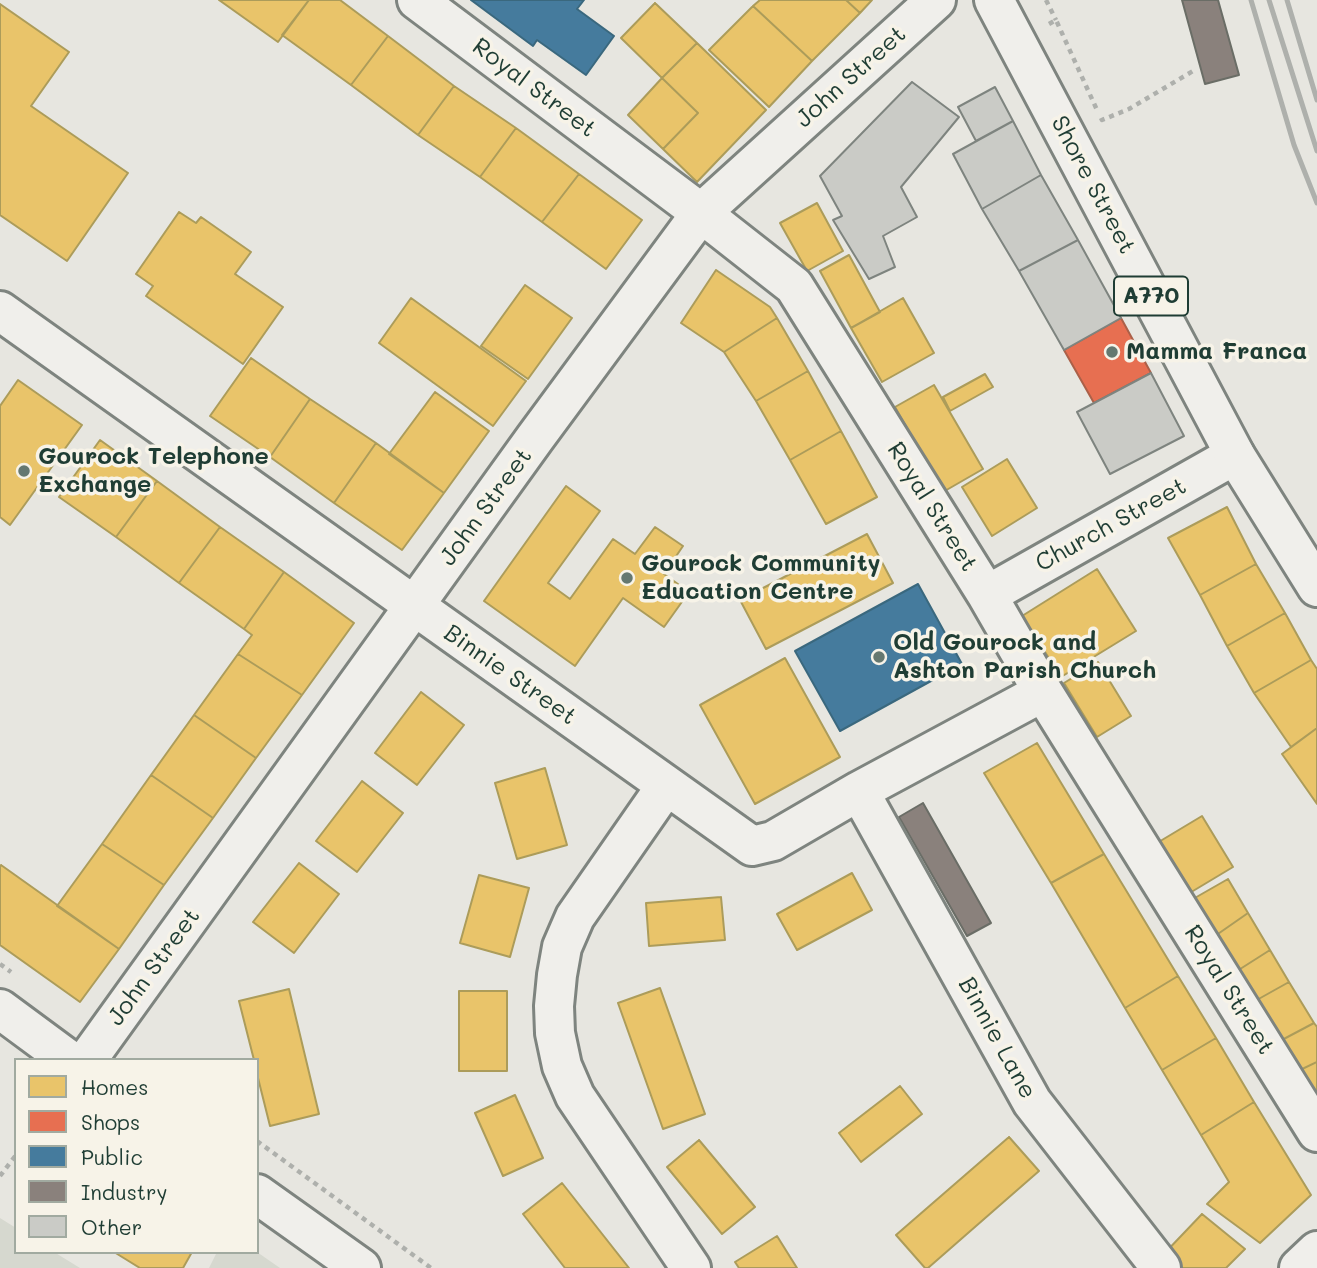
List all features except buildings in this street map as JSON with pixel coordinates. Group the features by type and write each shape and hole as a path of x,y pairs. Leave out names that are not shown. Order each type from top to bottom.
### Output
{"street":[{"name":"Royal Street","path":"417,0 794,286 987,594 1043,692 1317,1132"},
{"name":"John Street","path":"88,1058 701,213 936,0"},
{"name":"Shore Street","path":"994,0 1235,455 1317,587"},
{"name":"Binnie Street","path":"0,311 752,846 773,841 859,791 1043,692"},
{"name":"Church Street","path":"987,594 1235,455"},
{"path":"666,786 575,916 562,947 557,975 555,1033 562,1066 575,1096 691,1268"},
{"name":"Binnie Lane","path":"859,791 1032,1102 1161,1268"},
{"path":"0,1009 66,1058"},
{"path":"259,1195 361,1268"},
{"path":"1299,1268 1317,1251"}],"path":[{"path":"1046,0 1056,20"},
{"path":"1129,108 1193,71"},
{"path":"259,1142 431,1268"},
{"path":"0,1176 14,1158"}],"shaded area":[{"path":"0,1218 14,1227 14,1254 57,1254 80,1268 0,1268"},
{"path":"259,1253 280,1268 209,1268 216,1254"}],"railway":[{"path":"1251,0 1294,145 1317,203"},
{"path":"1269,0 1317,151"},
{"path":"1287,0 1317,100"}],"place":[{"name":"Mamma Franca","path":"1112,352"},
{"name":"Gourock Telephone Exchange","path":"24,471"},
{"name":"Gourock Community Education Centre","path":"627,578"},
{"name":"Old Gourock and Ashton Parish Church","path":"879,657"}]}
